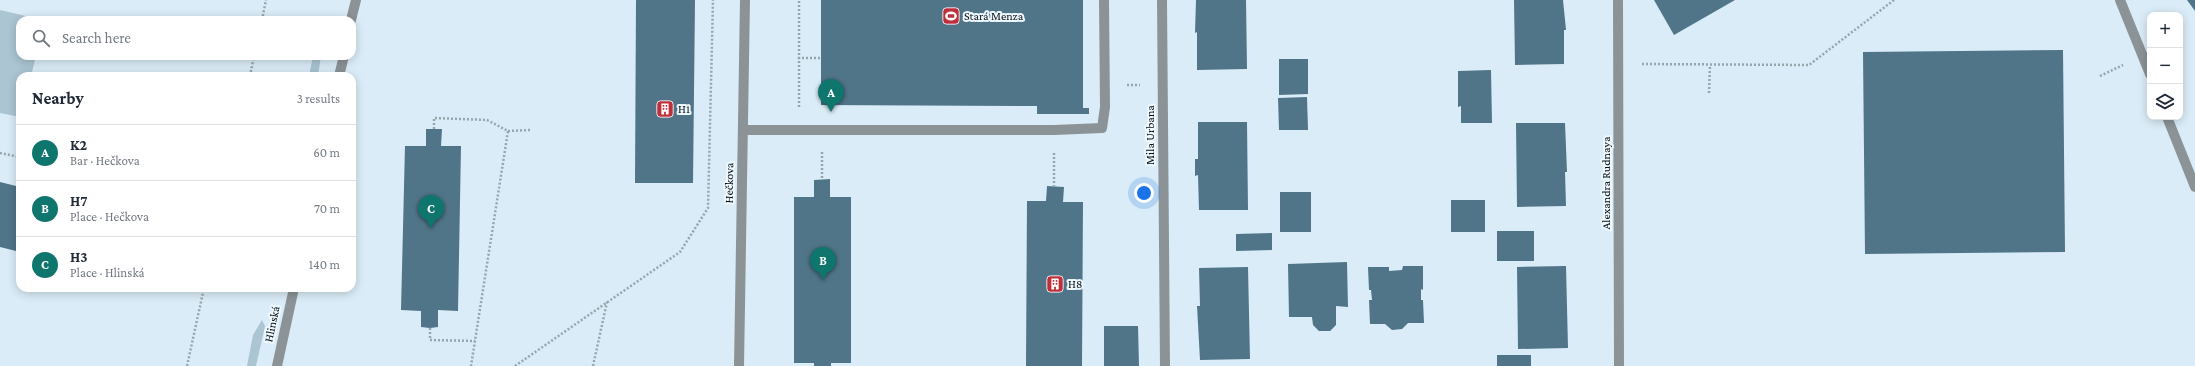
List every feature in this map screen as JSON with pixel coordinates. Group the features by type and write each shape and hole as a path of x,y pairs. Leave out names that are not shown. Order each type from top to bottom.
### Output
{"street":[{"path":"352,16 356,0"},
{"name":"Hečkova","path":"740,366 745,0"},
{"path":"743,130 1054,130 1102,128 1105,107 1104,0"},
{"name":"Mila Urbana","path":"1162,0 1165,366"},
{"name":"Alexandra Rudnaya","path":"1618,0 1619,366"},
{"path":"2120,0 2147,67"},
{"path":"340,72 343,60"},
{"path":"2168,120 2195,187"},
{"name":"Hlinská","path":"277,366 293,292"}],"path":[{"path":"263,16 266,0"},
{"path":"515,366 680,252 708,208 713,0"},
{"path":"798,131 800,0"},
{"path":"1642,64 1809,65 1894,0"},
{"path":"798,58 821,58"},
{"path":"251,72 253,60"},
{"path":"1709,93 1710,65"},
{"path":"434,129 434,118 487,120 508,131 530,130"},
{"path":"1054,130 1054,187"},
{"path":"471,366 508,131"},
{"path":"0,153 16,156"},
{"path":"187,366 203,292"},
{"path":"593,366 607,302"},
{"path":"430,328 430,340 475,340"}],"shaded area":[{"path":"0,10 26,16 16,16 16,60 35,60 32,72 16,72 16,116 0,113"},
{"path":"312,60 320,60 319,72 310,72"},
{"path":"262,320 265,326 256,366 247,366 253,335"}],"building":[{"name":"H1","path":"636,0 695,0 693,183 635,183"},
{"path":"821,0 1083,0 1083,108 1089,108 1089,114 1037,114 1037,106 821,105"},
{"path":"1196,0 1246,0 1247,69 1197,70 1197,32 1195,33"},
{"path":"1514,0 1563,0 1566,30 1564,30 1564,64 1515,65"},
{"path":"1654,0 1735,0 1674,35"},
{"path":"2187,0 2195,0 2195,11"},
{"path":"2063,50 2065,252 1865,254 1863,52"},
{"path":"1279,59 1308,59 1308,94 1279,95"},
{"path":"1491,70 1492,123 1461,123 1461,106 1458,107 1458,71"},
{"path":"1307,97 1308,130 1279,130 1278,98"},
{"path":"1198,122 1247,122 1248,210 1199,210 1198,175 1195,176 1195,159 1198,159"},
{"path":"1516,123 1565,123 1567,172 1565,172 1566,206 1517,207"},
{"path":"426,129 442,129 441,146 461,146 458,311 438,310 438,327 430,328 421,327 421,311 401,310 405,146 426,146"},
{"path":"830,179 830,197 851,197 851,363 831,363 831,366 814,366 814,363 794,363 794,197 814,197 814,180"},
{"path":"0,182 16,186 16,251 0,247"},
{"name":"H8","path":"1047,186 1064,187 1063,202 1083,202 1082,366 1026,366 1027,201 1046,201"},
{"path":"1280,192 1311,192 1311,232 1280,232"},
{"path":"1451,200 1485,200 1485,232 1451,232"},
{"path":"1497,231 1534,231 1534,261 1497,261"},
{"path":"1272,233 1272,250 1236,251 1236,234"},
{"path":"1347,262 1348,307 1336,306 1336,325 1330,331 1319,331 1313,325 1312,317 1289,317 1288,264"},
{"path":"1403,266 1423,266 1423,290 1421,289 1421,300 1423,300 1424,323 1408,323 1402,329 1392,330 1385,324 1370,324 1369,300 1372,300 1371,290 1369,290 1368,267 1389,267 1389,271 1402,270"},
{"path":"1566,266 1568,348 1518,349 1517,267"},
{"path":"1248,267 1250,359 1200,360 1197,306 1200,306 1199,268"},
{"path":"1104,326 1138,326 1139,366 1104,366"},
{"path":"1497,355 1531,355 1531,366 1497,366"}],"place":[{"name":"Stará Menza","path":"951,16"},
{"name":"H1","path":"665,109"},
{"name":"K2","path":"831,112"},
{"name":"H3","path":"431,228"},
{"name":"H7","path":"823,280"},
{"name":"H8","path":"1055,284"}]}
